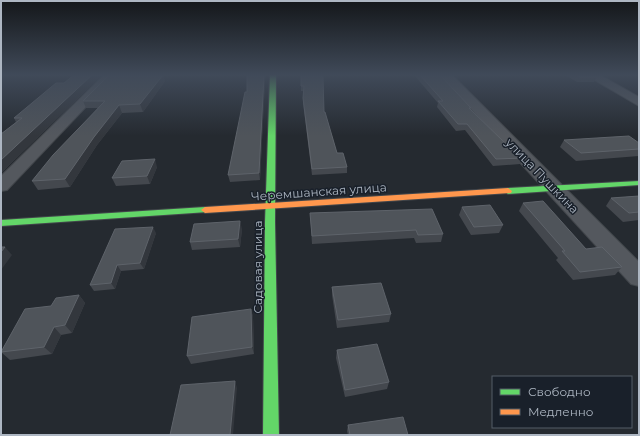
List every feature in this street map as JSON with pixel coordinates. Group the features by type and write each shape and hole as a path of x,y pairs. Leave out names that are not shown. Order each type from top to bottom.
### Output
{"main road":[{"name":"Садовая улица","path":"270,435 270,207 273,95"},
{"name":"Черемшанская улица","path":"1,223 639,183"}],"street":[{"path":"1,186 90,95"},
{"name":"улица Пушкина","path":"465,95 639,277"},
{"path":"627,95 639,102"}],"building":[{"path":"41,95 70,95 1,160 1,134 22,118 14,118"},
{"path":"89,95 147,95 140,104 119,105 94,137 65,179 32,181 53,155 105,101 83,101"},
{"path":"244,95 263,95 259,173 228,175"},
{"path":"303,95 324,95 324,112 337,153 343,153 347,167 312,169"},
{"path":"438,95 459,95 471,108 469,108 506,144 510,144 523,158 496,159 467,124 458,124 438,101 443,101"},
{"path":"629,136 639,143 639,149 581,153 564,140"},
{"path":"155,159 147,176 112,178 122,161"},
{"path":"639,196 639,212 629,213 611,198"},
{"path":"543,201 586,249 602,247 622,267 580,272 562,251 565,251 523,203"},
{"path":"490,205 503,225 474,227 462,207"},
{"path":"432,209 443,234 418,235 416,230 312,236 310,213"},
{"path":"240,221 238,239 190,242 194,224"},
{"path":"153,227 140,263 117,265 111,283 90,285 115,229"},
{"path":"381,283 391,314 338,320 332,287"},
{"path":"79,295 65,325 54,327 44,347 1,352 25,309 51,306 56,298"},
{"path":"251,309 252,347 187,356 192,317"},
{"path":"377,344 389,382 345,390 337,350"},
{"path":"235,381 230,435 170,435 181,385"},
{"path":"403,417 408,435 350,435 348,425"}],"traffic: fast":[{"path":"271,435 270,222 273,95"},
{"path":"508,191 639,183"},
{"path":"1,223 205,210"}],"traffic: slow":[{"path":"205,210 508,191"}]}
